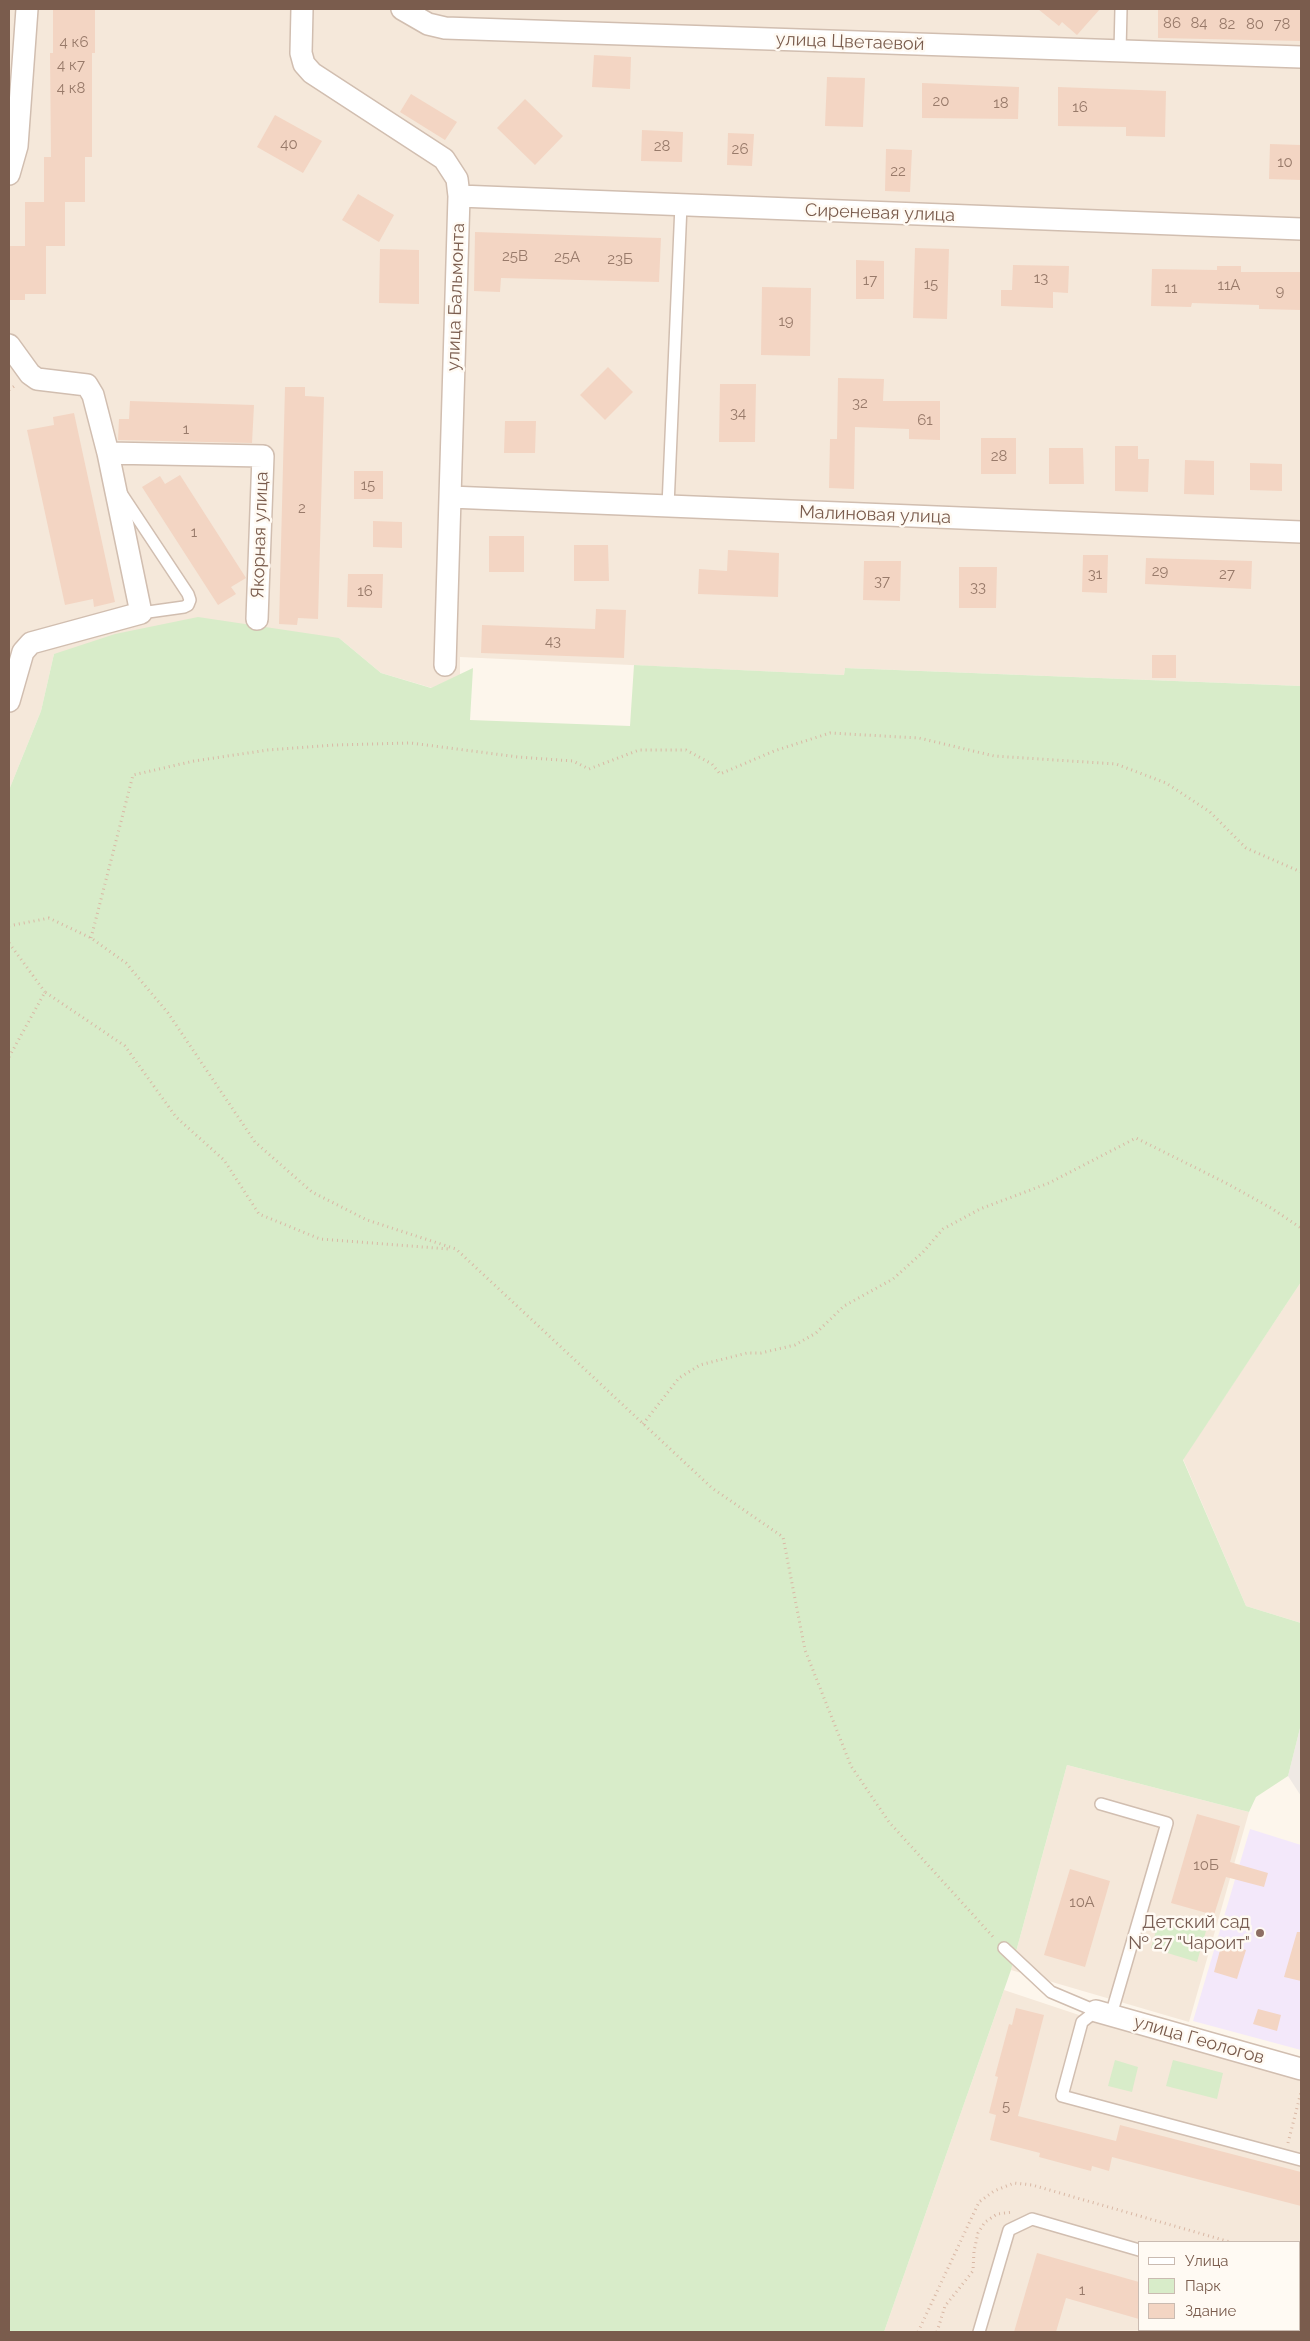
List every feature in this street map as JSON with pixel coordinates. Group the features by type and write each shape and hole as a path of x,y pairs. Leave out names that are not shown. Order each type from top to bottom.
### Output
{"street":[{"path":"9,174 17,146 27,9"},
{"name":"улица Бальмонта","path":"302,9 301,53 304,64 312,73 444,159 457,179 459,196 445,665"},
{"name":"улица Цветаевой","path":"402,9 428,24 445,28 1301,57"},
{"name":"Сиреневая улица","path":"459,196 1301,229"},
{"path":"9,345 30,374 37,379 87,385 93,395 108,453 142,613 31,643 23,652 13,674 9,701"},
{"name":"Якорная улица","path":"108,453 263,456 257,619"},
{"name":"Малиновая улица","path":"450,498 1301,532"},
{"name":"улица Геологов","path":"1103,2013 1301,2069"}],"lane":[{"path":"1120,51 1121,9"},
{"path":"668,506 681,204"},
{"path":"114,482 188,594 190,600 188,605 184,607 142,613"},
{"path":"1101,1804 1167,1823 1103,2013 1082,2022 1062,2096 1301,2160"},
{"path":"1004,1948 1051,1992 1103,2013"},
{"path":"979,2332 1009,2230 1032,2219 1138,2250"}],"path":[{"path":"91,938 133,775 194,761 268,750 334,745 412,744 518,757 573,760 589,769 639,750 686,750 712,764 720,774 774,751 830,733 919,738 994,756 1116,764 1166,783 1210,812 1246,848 1301,872"},
{"path":"9,926 49,918 91,938 126,963 168,1013 255,1142 312,1192 367,1220 456,1250 712,1488 783,1537 805,1650 851,1766 889,1822 1004,1948"},
{"path":"9,943 45,992 125,1046 176,1116 224,1160 259,1214 320,1239 456,1250"},
{"path":"9,1057 45,992"},
{"path":"643,1424 679,1378 700,1365 747,1353 761,1353 795,1344 816,1333 844,1306 893,1279 923,1252 943,1229 980,1209 1049,1183 1136,1138 1226,1183 1271,1208 1301,1228"},
{"path":"1284,2156 1301,2092"},
{"path":"936,2332 946,2306 973,2271 974,2251 978,2233 985,2222 997,2214 1008,2212 1022,2214 1032,2219"}],"shaded area":[{"path":"9,9 1301,9 1301,686 845,668 844,675 460,657 460,675 432,688 381,673 339,638 54,654 41,711 9,790"},
{"path":"1301,1282 1301,1623 1246,1606 1183,1459"},
{"path":"1301,1724 1301,1796 1288,1776"},
{"path":"1067,1765 1249,1812 1189,2022 1011,1970"},
{"name":"Детский сад № 27 \"Чароит\"","path":"1250,1829 1301,1845 1301,2050 1193,2021"},
{"path":"1004,1990 1115,2027 1301,2078 1301,2332 884,2332"}],"green space":[{"path":"198,617 339,638 381,673 431,688 473,668 470,720 630,726 634,665 844,675 845,668 1301,686 1301,1282 1183,1460 1246,1606 1301,1623 1301,1724 1288,1776 1256,1797 1249,1812 1067,1765 1011,1970 884,2332 9,2332 9,790 41,711 54,654 115,634"},
{"path":"1160,1917 1206,1931 1197,1962 1151,1948"},
{"path":"1115,2060 1138,2067 1132,2092 1108,2086"},
{"path":"1173,2060 1223,2073 1217,2099 1166,2086"}],"building":[{"path":"53,9 95,9 95,53 92,53 92,157 85,157 85,202 65,202 65,246 46,246 46,294 25,294 25,300 9,300 9,246 25,246 25,202 44,202 44,157 51,157 50,53 53,53"},
{"path":"1038,9 1100,9 1077,35 1062,22 1059,26"},
{"path":"1158,9 1301,9 1301,41 1158,38"},
{"path":"594,55 631,57 630,89 592,87"},
{"path":"827,77 865,78 863,127 825,126"},
{"path":"922,83 1019,87 1018,119 922,118"},
{"path":"1058,87 1166,91 1165,137 1126,136 1126,127 1058,126"},
{"path":"411,94 457,122 445,140 400,112"},
{"path":"525,99 563,136 535,165 497,128"},
{"path":"275,115 322,141 303,173 257,147"},
{"path":"642,130 683,132 682,162 641,161"},
{"path":"728,133 754,134 752,166 727,165"},
{"path":"1270,144 1301,145 1301,180 1269,179"},
{"path":"886,149 912,150 910,192 885,191"},
{"path":"358,194 394,215 379,242 342,220"},
{"path":"475,232 661,238 659,282 501,278 500,292 474,291"},
{"path":"915,248 949,249 947,319 913,318"},
{"path":"380,249 419,250 419,304 379,303"},
{"path":"856,260 884,261 884,299 856,299"},
{"path":"1013,265 1069,266 1068,293 1053,292 1053,308 1001,306 1001,290 1012,290"},
{"path":"1217,266 1241,266 1241,272 1301,272 1301,310 1259,309 1259,305 1192,303 1191,307 1151,306 1152,269 1217,270"},
{"path":"762,287 811,288 810,356 761,355"},
{"path":"608,367 633,392 605,420 580,395"},
{"path":"838,378 884,379 883,401 940,401 940,440 909,439 909,429 855,427 854,489 829,488 830,439 837,439"},
{"path":"720,384 756,384 755,442 719,442"},
{"path":"285,387 305,387 305,396 324,397 318,619 298,618 297,625 279,624"},
{"path":"130,401 254,405 252,443 118,440 119,419 129,419"},
{"path":"74,413 115,602 94,607 93,599 65,605 27,430 54,425 53,417"},
{"path":"505,421 536,421 535,453 504,453"},
{"path":"981,438 1016,438 1016,474 981,474"},
{"path":"1115,446 1138,446 1138,459 1149,459 1148,492 1115,491"},
{"path":"1049,448 1083,448 1084,484 1049,484"},
{"path":"1185,460 1214,461 1214,495 1184,494"},
{"path":"1250,463 1282,464 1282,491 1250,490"},
{"path":"354,471 383,471 383,499 354,499"},
{"path":"180,475 246,578 231,587 236,594 218,605 142,487 160,476 165,484"},
{"path":"373,521 402,522 402,548 373,547"},
{"path":"489,536 524,536 524,572 489,572"},
{"path":"574,545 608,545 609,581 574,581"},
{"path":"728,550 779,553 778,597 698,594 699,569 727,571"},
{"path":"1083,555 1108,555 1107,593 1082,592"},
{"path":"1146,558 1252,561 1251,589 1145,584"},
{"path":"864,561 901,561 900,601 863,600"},
{"path":"959,567 997,567 996,608 959,608"},
{"path":"348,574 383,574 382,608 347,607"},
{"path":"596,609 626,610 624,658 481,653 482,625 595,629"},
{"path":"1152,655 1176,655 1176,678 1152,678"},
{"path":"1197,1814 1240,1826 1230,1862 1268,1873 1264,1887 1226,1877 1214,1915 1171,1903"},
{"path":"1070,1869 1110,1881 1085,1967 1044,1955"},
{"path":"1297,1932 1301,1932 1301,1981 1284,1977"},
{"path":"1222,1943 1246,1950 1237,1979 1214,1972"},
{"path":"1016,2008 1044,2015 1018,2116 1116,2141 1120,2125 1301,2172 1301,2206 1112,2157 1109,2171 1092,2166 1091,2171 1039,2157 1040,2153 990,2140 996,2115 989,2113 998,2077 995,2076 1009,2024 1012,2025"},
{"path":"1258,2009 1281,2015 1277,2031 1253,2024"},
{"path":"1037,2253 1138,2282 1138,2319 1066,2298 1056,2332 1014,2332"}],"place":[{"name":"Детский сад № 27 \"Чароит\"","path":"1260,1933"}]}
